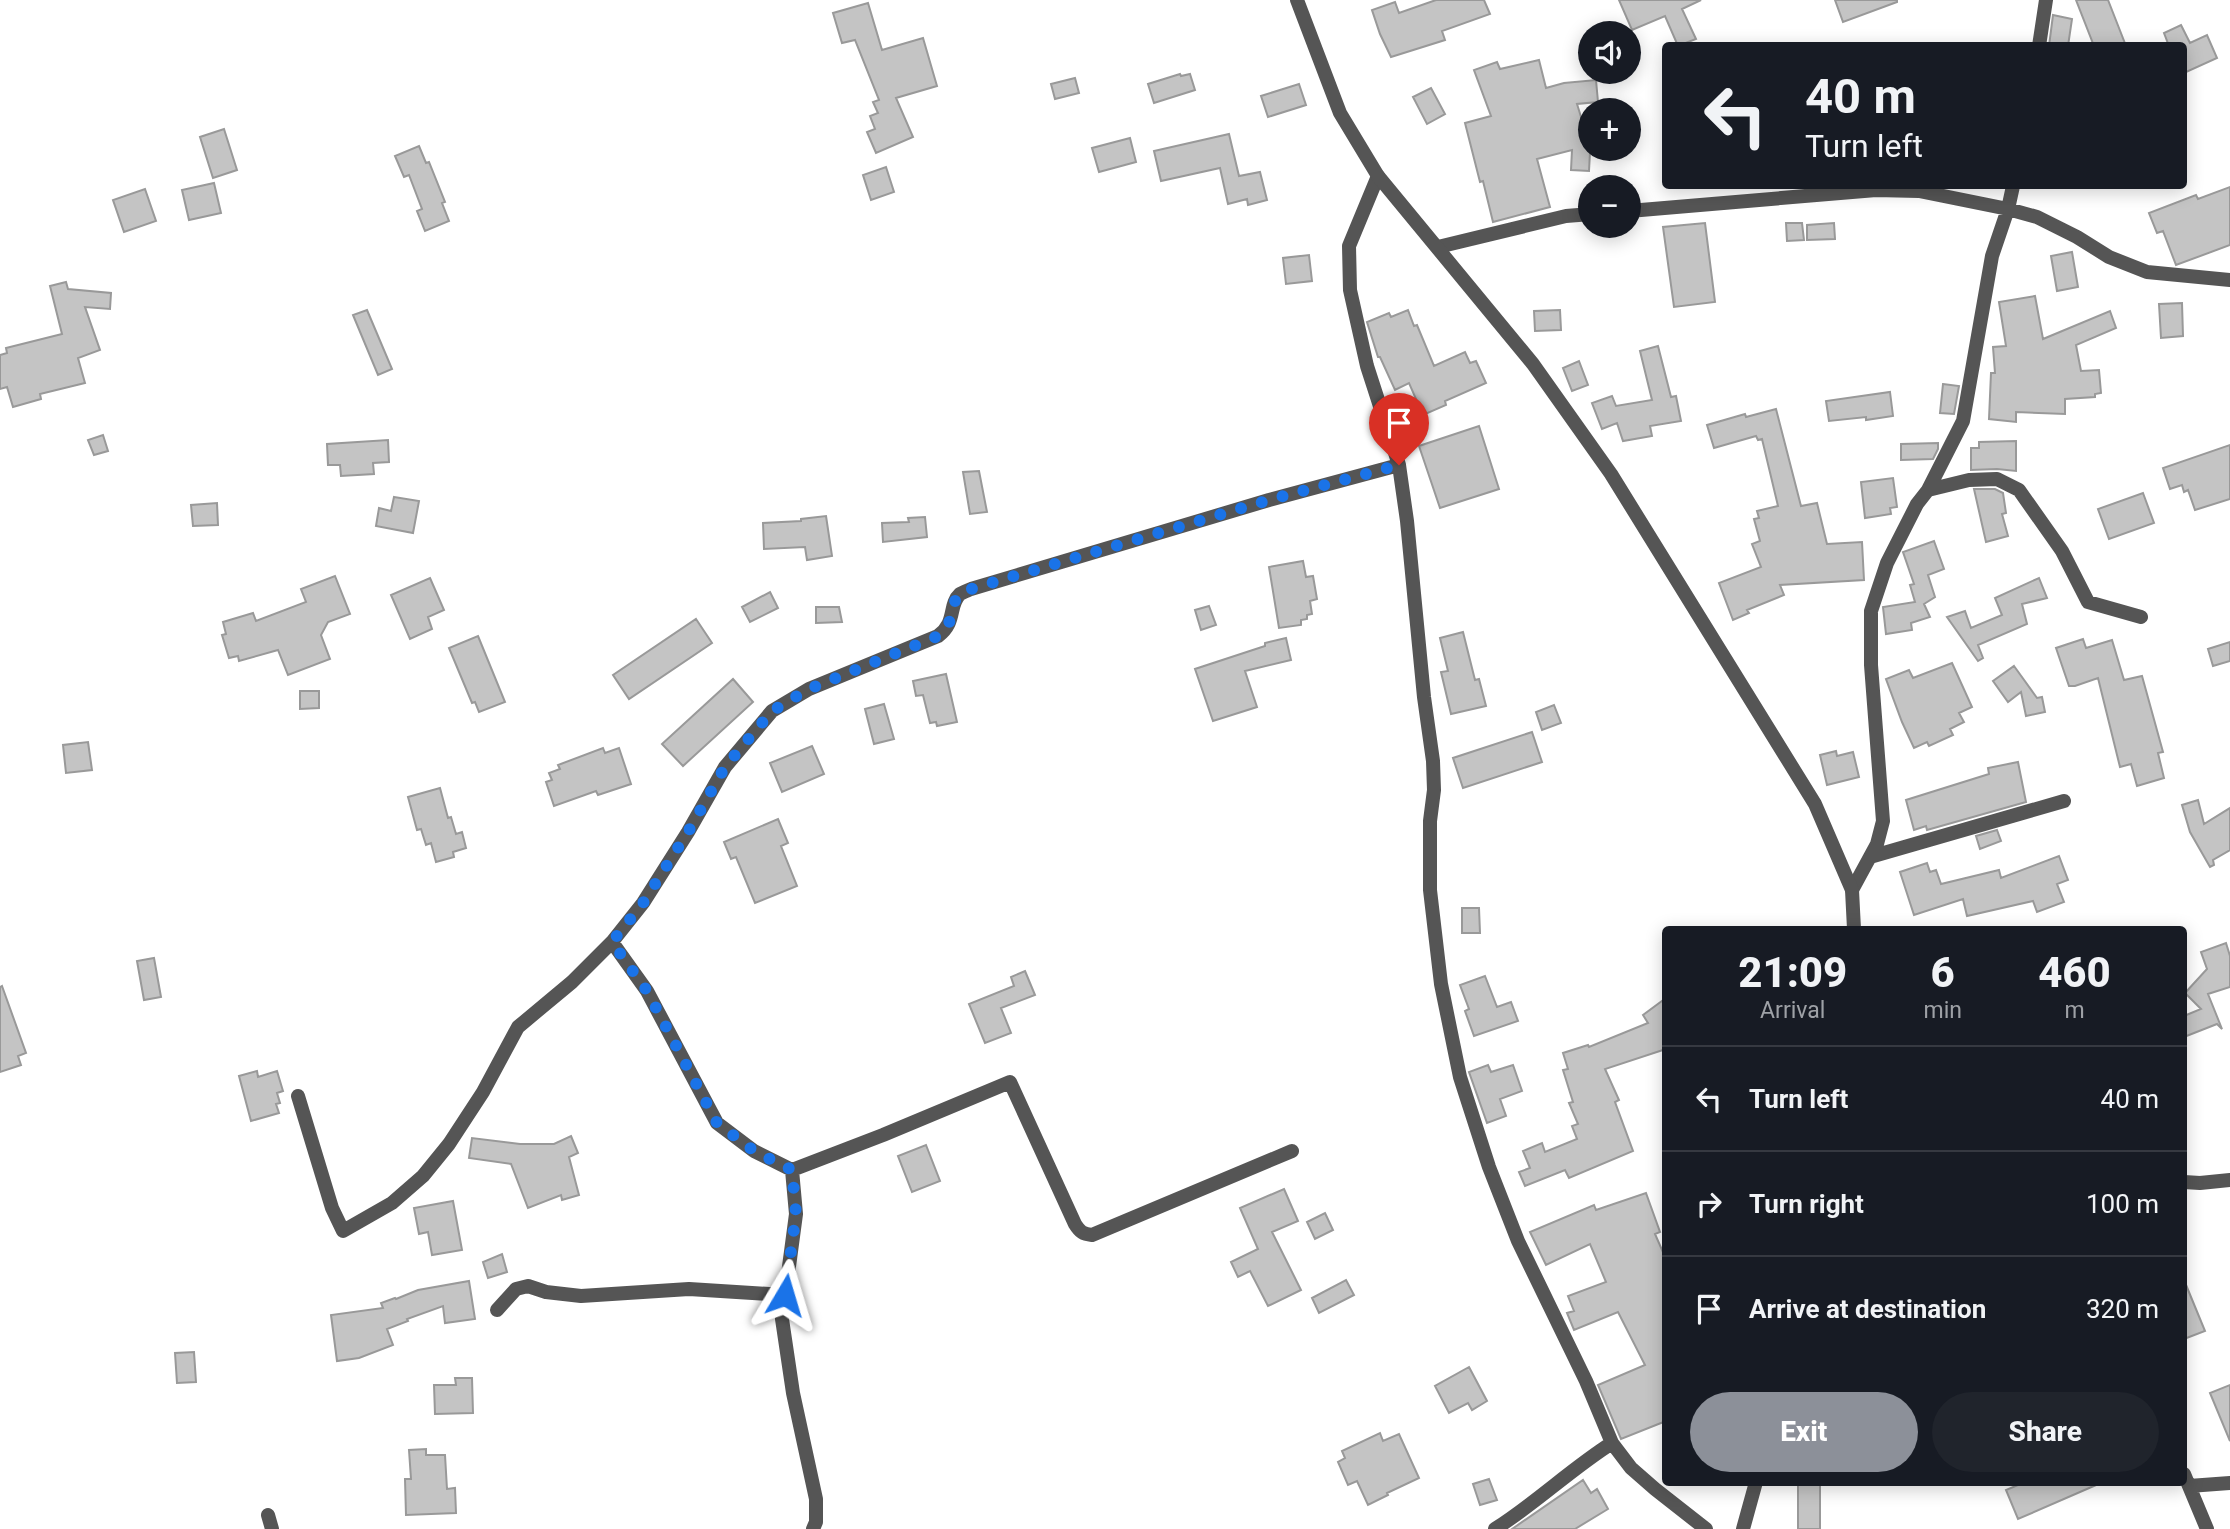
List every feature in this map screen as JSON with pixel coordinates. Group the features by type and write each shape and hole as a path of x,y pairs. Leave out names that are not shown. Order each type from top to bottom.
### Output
{"street":[{"path":"1297,0 1340,113 1378,176 1533,365 1611,474 1815,804 1852,890 1854,926"},
{"path":"2040,42 2046,0"},
{"path":"1378,176 1349,246 1350,290 1367,366 1399,465 1408,522 1424,697 1433,761 1430,890 1441,984 1460,1077 1489,1167 1518,1241 1586,1381 1612,1443 1631,1468 1706,1529"},
{"path":"1852,890 1877,844 1883,821 1871,665 1871,611 1886,563 1917,504 1928,489 1962,421 1992,256 2012,189"},
{"path":"1641,210 1876,191 1919,191 2036,217 2077,237 2109,257 2147,272 2230,280"},
{"path":"1438,247 1578,215"},
{"path":"298,1096 328,1198 343,1231 392,1203 423,1176 449,1144 483,1092 518,1027 572,982 612,942 643,903 725,767 772,711 809,689 938,636 947,630 960,594 971,589 1054,562 1399,465"},
{"path":"1928,489 1969,480 1997,479 2019,490 2062,551 2088,602 2141,617"},
{"path":"1870,858 2064,801"},
{"path":"612,942 647,991 717,1123 754,1151 792,1170 1010,1082 1075,1224 1084,1234 1092,1235 1292,1151"},
{"path":"792,1170 796,1214 782,1319 793,1393 816,1499 816,1522 813,1529"},
{"path":"2187,1182 2230,1180"},
{"path":"497,1310 516,1289 528,1286 546,1292 581,1296 689,1289 785,1295"},
{"path":"1495,1529 1582,1462 1612,1443"},
{"path":"2187,1480 2230,1483"},
{"path":"2187,1482 2207,1529"},
{"path":"1743,1529 1755,1486"}],"building":[{"path":"1436,0 1484,0 1490,14 1442,31 1445,40 1391,57 1372,10 1395,2 1399,13"},
{"path":"1619,0 1701,0 1682,9 1696,39 1676,42 1665,16 1641,26 1641,21 1628,21"},
{"path":"1835,0 1897,0 1897,2 1843,22"},
{"path":"2076,0 2108,0 2124,42 2092,42"},
{"path":"868,3 882,50 923,38 937,86 896,98 913,137 876,153 867,132 875,129 870,116 878,113 873,102 879,100 855,40 842,43 833,13"},
{"path":"2053,15 2072,19 2069,42 2050,42"},
{"path":"2181,25 2190,43 2207,35 2217,58 2187,72 2187,42 2167,42 2164,33"},
{"path":"1539,60 1546,88 1578,82 1578,84 1596,84 1598,98 1578,98 1577,104 1578,161 1590,161 1589,171 1571,170 1572,150 1537,159 1550,207 1493,222 1465,123 1491,116 1474,70 1497,62 1500,69"},
{"path":"1180,74 1190,74 1195,90 1154,103 1148,84"},
{"path":"1075,78 1079,93 1055,99 1051,84"},
{"path":"1299,84 1306,105 1268,117 1261,96"},
{"path":"1431,88 1445,114 1427,124 1413,97"},
{"path":"224,129 237,170 213,178 200,137"},
{"path":"1229,134 1239,176 1260,172 1267,200 1248,205 1247,199 1228,204 1220,168 1161,181 1154,151"},
{"path":"1130,138 1136,162 1099,172 1092,148"},
{"path":"419,146 426,163 429,162 445,202 442,203 449,221 425,231 417,211 422,209 409,175 404,177 395,156"},
{"path":"886,167 894,192 871,200 863,175"},
{"path":"214,183 221,213 189,220 182,190"},
{"path":"2230,187 2230,245 2176,265 2163,231 2157,233 2149,213 2196,195 2198,199"},
{"path":"145,189 156,221 124,232 113,200"},
{"path":"1705,223 1715,302 1674,307 1663,227"},
{"path":"1786,223 1802,223 1804,240 1787,241"},
{"path":"1834,223 1835,239 1807,240 1807,225"},
{"path":"2072,252 2078,287 2057,291 2051,256"},
{"path":"1309,255 1312,281 1286,284 1283,258"},
{"path":"66,282 68,289 111,293 110,309 85,307 100,350 78,358 85,383 40,394 41,399 13,407 7,387 0,389 0,355 7,353 6,348 62,334 50,286"},
{"path":"2035,296 2043,339 2110,311 2116,328 2076,345 2081,371 2099,370 2101,393 2095,394 2095,397 2065,399 2065,414 2016,412 2016,422 1989,419 1991,373 1995,373 1993,347 2006,346 1999,302"},
{"path":"2182,303 2183,336 2161,338 2159,304"},
{"path":"367,310 392,369 378,375 353,315"},
{"path":"1408,310 1434,366 1465,352 1470,363 1476,361 1486,383 1445,401 1446,405 1423,415 1409,383 1395,390 1378,357 1367,322 1389,313 1391,317"},
{"path":"1560,310 1561,330 1535,331 1534,311"},
{"path":"1658,346 1671,397 1676,396 1681,421 1650,426 1652,436 1623,441 1617,423 1602,429 1592,403 1612,396 1616,406 1652,400 1640,351"},
{"path":"1579,361 1588,385 1572,391 1563,368"},
{"path":"1943,384 1959,386 1954,414 1940,413"},
{"path":"1890,392 1893,416 1829,421 1826,401"},
{"path":"1776,409 1801,506 1817,503 1827,544 1862,542 1864,580 1780,585 1784,595 1747,610 1749,613 1733,620 1719,583 1761,567 1752,544 1760,541 1754,519 1759,518 1757,511 1778,506 1762,439 1758,440 1756,436 1714,448 1707,425 1745,414 1746,417"},
{"path":"1479,426 1499,489 1440,508 1419,446"},
{"path":"103,435 108,451 94,455 88,440"},
{"path":"388,440 389,462 373,463 374,474 341,476 340,465 328,465 327,444"},
{"path":"2016,441 2016,471 1971,470 1971,448 1979,448 1979,442"},
{"path":"1938,443 1933,459 1901,460 1901,444"},
{"path":"2230,445 2230,499 2195,510 2188,490 2184,492 2182,485 2170,489 2163,468"},
{"path":"979,471 987,512 970,514 963,472"},
{"path":"1893,478 1897,507 1890,508 1891,514 1865,518 1861,482"},
{"path":"1974,489 1995,489 2003,493 2006,513 2002,514 2008,536 1986,542"},
{"path":"2143,493 2154,523 2109,539 2098,509"},
{"path":"394,497 419,501 413,533 376,526 379,508 391,511"},
{"path":"217,503 218,525 193,526 191,505"},
{"path":"826,516 832,556 807,560 805,547 764,549 763,523 801,521"},
{"path":"925,517 927,537 883,542 882,523 909,522 908,518"},
{"path":"1934,541 1944,569 1928,575 1935,597 1924,604 1930,617 1911,623 1912,630 1886,634 1883,607 1915,602 1910,585 1914,584 1903,552"},
{"path":"1303,561 1306,577 1313,576 1317,599 1310,601 1312,614 1301,620 1301,625 1279,628 1269,567"},
{"path":"335,576 350,614 328,622 321,635 330,659 288,675 278,650 239,661 238,656 229,658 222,635 226,634 223,622 253,613 256,621 306,602 301,589"},
{"path":"430,578 444,610 428,617 432,629 410,639 391,595"},
{"path":"2039,578 2047,598 2022,604 2027,624 1978,645 1983,658 1978,661 1947,617 1965,611 1971,628 2002,615 1995,598"},
{"path":"770,592 778,608 750,622 742,607"},
{"path":"1209,606 1216,625 1201,630 1195,610"},
{"path":"816,607 839,607 842,622 816,623"},
{"path":"696,619 712,643 629,699 613,675"},
{"path":"1463,632 1475,680 1479,679 1486,706 1451,714 1441,672 1448,671 1440,638"},
{"path":"478,636 505,702 479,712 475,702 472,703 449,648"},
{"path":"1286,638 1291,660 1245,671 1257,707 1213,721 1195,669"},
{"path":"2083,639 2086,648 2112,640 2124,680 2142,676 2163,752 2158,753 2164,778 2137,786 2131,764 2120,767 2098,678 2069,686 2056,648"},
{"path":"2230,642 2230,661 2213,666 2208,649"},
{"path":"1952,663 1972,707 1959,713 1964,722 1950,729 1953,735 1929,746 1927,742 1914,748 1886,679 1909,670 1913,678"},
{"path":"2014,666 2037,698 2042,697 2045,712 2026,716 2021,692 2008,702 1993,681"},
{"path":"946,674 957,722 937,726 936,722 930,723 923,695 916,696 913,681"},
{"path":"733,679 753,702 683,766 662,744"},
{"path":"300,691 319,691 319,708 300,709"},
{"path":"884,704 894,739 874,744 865,709"},
{"path":"1554,705 1561,723 1542,730 1536,712"},
{"path":"1532,732 1542,762 1463,788 1453,758"},
{"path":"88,742 92,770 66,773 63,745"},
{"path":"812,746 824,774 782,792 770,763"},
{"path":"603,748 605,753 619,748 631,784 598,795 596,791 554,806 546,782 552,780 549,773 560,769 558,765"},
{"path":"1836,751 1837,756 1853,752 1859,777 1827,785 1820,755"},
{"path":"2018,762 2026,802 1927,830 1926,826 1914,830 1906,800 1989,774 1988,768"},
{"path":"440,788 448,818 451,817 456,834 462,832 466,848 453,852 454,857 436,862 431,843 426,845 421,829 417,830 408,797"},
{"path":"2198,800 2204,824 2230,808 2230,850 2213,860 2214,865 2210,867 2190,832 2182,805"},
{"path":"778,819 788,843 781,846 797,886 755,903 736,857 731,859 724,842"},
{"path":"1997,830 2001,841 1980,849 1976,836"},
{"path":"2059,856 2068,880 2057,884 2064,902 2037,912 2033,901 1967,916 1963,899 1914,915 1900,872 1927,863 1930,872 1936,870 1941,884 1999,870 2001,878"},
{"path":"1462,908 1479,908 1480,933 1462,933"},
{"path":"2226,943 2230,956 2230,987 2208,994 2222,1029 2217,1024 2187,1036 2187,1015 2201,1009 2187,995 2187,991 2207,969 2201,952"},
{"path":"154,958 161,997 144,1000 137,961"},
{"path":"1025,971 1035,995 1001,1008 1011,1033 985,1043 969,1004 1014,986 1011,977"},
{"path":"1485,976 1497,1007 1511,1002 1518,1021 1474,1036 1465,1011 1469,1009 1460,985"},
{"path":"2,986 26,1053 18,1056 21,1065 0,1072 0,987"},
{"path":"1662,1001 1662,1050 1605,1069 1619,1100 1615,1102 1633,1151 1569,1178 1565,1170 1525,1186 1519,1172 1530,1168 1523,1151 1542,1143 1545,1152 1577,1139 1572,1126 1578,1124 1569,1103 1573,1102 1563,1070 1568,1069 1563,1053 1588,1045 1589,1047 1648,1023 1643,1015"},
{"path":"1488,1065 1491,1072 1513,1065 1522,1091 1500,1099 1506,1116 1487,1123 1469,1072"},
{"path":"257,1071 258,1077 277,1071 283,1091 277,1093 279,1113 251,1121 239,1076"},
{"path":"571,1136 578,1153 569,1157 579,1195 562,1200 561,1195 528,1208 511,1164 469,1158 472,1138 520,1144 554,1144"},
{"path":"926,1145 940,1181 912,1192 898,1156"},
{"path":"1284,1189 1298,1221 1272,1232 1301,1290 1268,1306 1250,1271 1238,1277 1231,1262 1258,1249 1240,1208"},
{"path":"1646,1193 1660,1232 1655,1234 1662,1250 1662,1423 1621,1439 1598,1385 1645,1365 1618,1312 1574,1330 1567,1313 1574,1311 1568,1296 1606,1282 1590,1244 1546,1265 1530,1232 1594,1205 1596,1210"},
{"path":"453,1201 462,1250 432,1255 428,1232 419,1234 414,1208"},
{"path":"1325,1213 1333,1230 1315,1239 1307,1222"},
{"path":"502,1254 507,1272 488,1278 483,1262"},
{"path":"1346,1280 1354,1295 1319,1313 1312,1298"},
{"path":"469,1281 475,1319 445,1323 443,1306 387,1329 393,1345 359,1358 337,1361 331,1315 383,1308 381,1303 418,1290"},
{"path":"2187,1287 2205,1331 2187,1338"},
{"path":"194,1352 196,1382 177,1383 175,1353"},
{"path":"1469,1367 1487,1401 1472,1410 1468,1403 1449,1413 1435,1386"},
{"path":"455,1378 472,1378 473,1413 435,1414 434,1385 456,1385"},
{"path":"2230,1385 2230,1441 2210,1393"},
{"path":"1380,1433 1383,1441 1399,1434 1419,1478 1368,1505 1357,1481 1348,1485 1338,1462 1345,1458 1342,1451"},
{"path":"426,1449 426,1455 445,1455 447,1489 455,1488 456,1513 406,1515 405,1479 411,1479 409,1450"},
{"path":"1489,1479 1497,1500 1480,1505 1473,1484"},
{"path":"1583,1480 1591,1493 1597,1489 1608,1509 1575,1529 1512,1529"},
{"path":"1798,1486 1820,1486 1820,1529 1798,1529"},
{"path":"2016,1486 2094,1486 2018,1519 2006,1490"}],"route":[{"path":"785,1295 796,1214 792,1170 754,1151 717,1123 647,991 612,942 643,903 725,767 772,711 809,689 947,630 956,599 971,589 1054,562 1399,465"}]}
